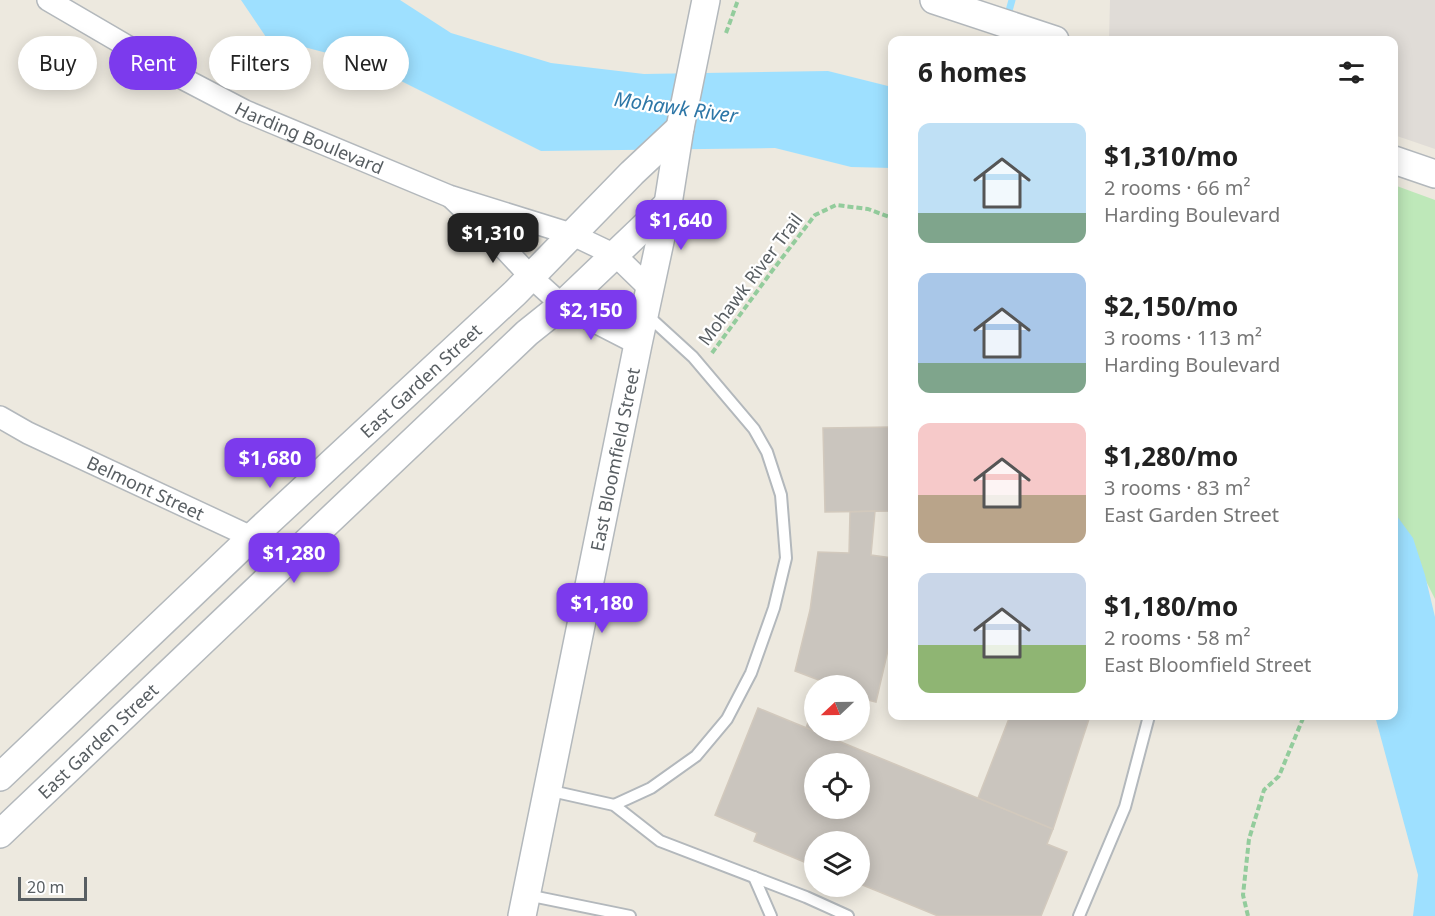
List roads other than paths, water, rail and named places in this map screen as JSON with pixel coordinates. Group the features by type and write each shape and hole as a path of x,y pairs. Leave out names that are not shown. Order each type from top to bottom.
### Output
{"street":[{"name":"Harding Boulevard","path":"48,0 180,77 245,111 449,196 571,234 615,255 647,301"},
{"name":"East Bloomfield Street","path":"524,906 668,204 680,128 706,0"},
{"path":"934,0 1043,36"},
{"name":"East Garden Street","path":"0,777 252,537 515,293 632,172 680,128"},
{"path":"1398,161 1435,174"},
{"name":"Harding Boulevard","path":"449,196 562,305 638,344"},
{"name":"East Garden Street","path":"0,834 527,333 562,305 668,204"},
{"name":"Belmont Street","path":"0,417 28,433 292,556"}],"lane":[{"path":"614,805 651,788 696,756 727,719 751,673 774,608 786,558 781,495 767,452 754,429 647,301"},
{"path":"1079,916 1125,807 1148,720"},
{"path":"547,790 614,805 660,841 806,897 848,916"},
{"path":"754,877 771,916"},
{"path":"524,906 630,916"}],"water":[{"name":"Mohawk River","path":"241,0 400,0 451,33 551,63 644,74 828,71 888,86 888,168 851,167 775,148 541,151 409,85 409,36 323,36 323,52 311,49 311,36 265,36"},
{"path":"1398,517 1413,538 1435,617 1435,916 1413,916 1418,875 1376,720 1398,720"}],"waterway":[{"path":"1007,18 1012,0"},
{"path":"1002,36 1004,28"}]}
